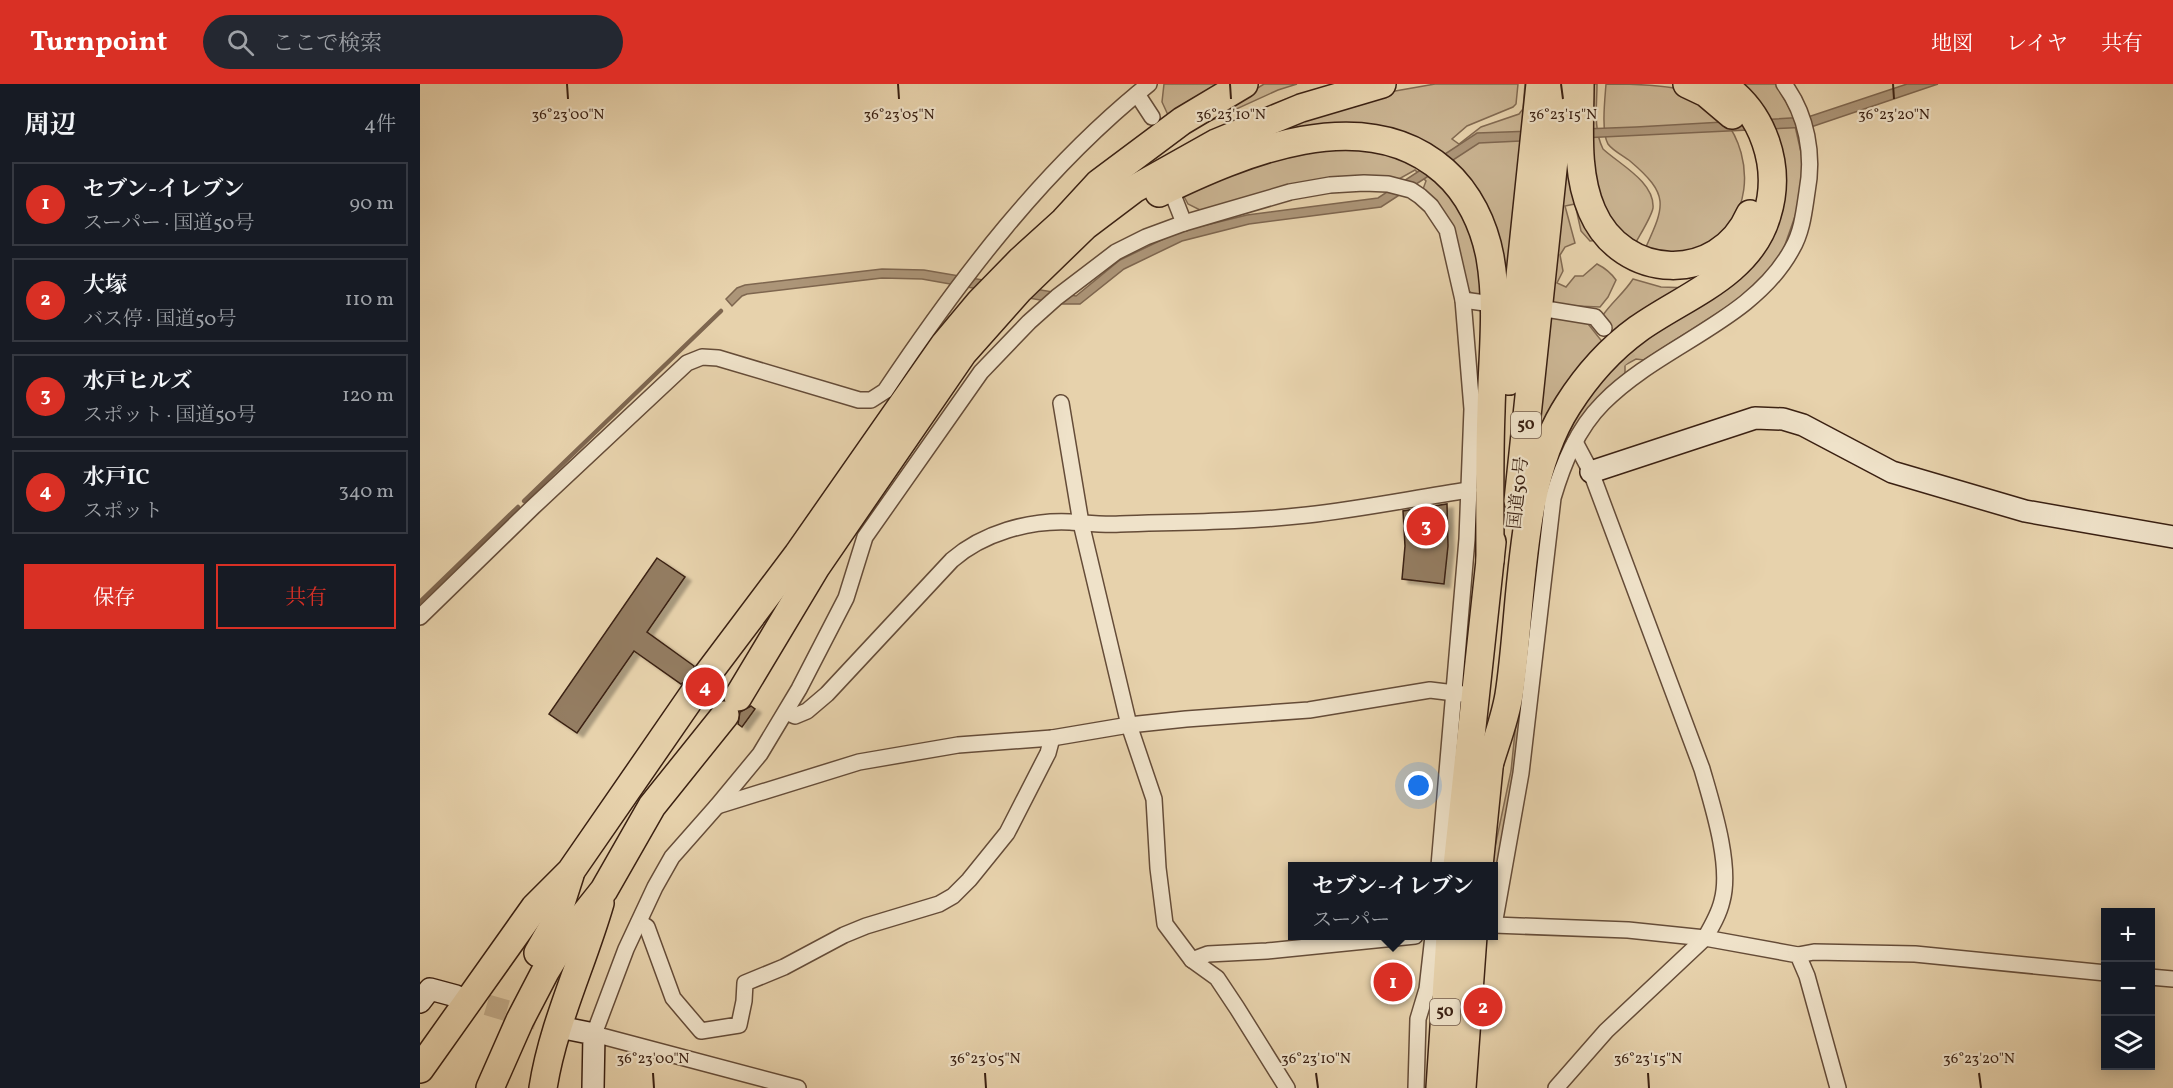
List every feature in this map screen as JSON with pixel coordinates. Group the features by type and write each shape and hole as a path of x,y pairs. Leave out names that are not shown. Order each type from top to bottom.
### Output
{"highway":[{"path":"420,1070 535,907 571,871 700,684 798,554 944,345 1004,277 1064,221 1099,183 1182,121 1244,84"},
{"path":"1064,221 1198,137 1248,113 1326,84"},
{"path":"490,1088 520,1020 565,939 604,890 652,806 731,706 816,567 963,353 1019,290 1085,226 1134,189 1216,143 1301,108 1382,84"},
{"name":"国道50号","path":"1457,862 1465,694 1490,560 1540,84"},
{"name":"国道50号","path":"1479,862 1562,84"},
{"path":"1580,84 1581,164 1587,199 1592,213 1606,236 1628,254 1657,265 1671,266 1696,263 1727,245 1743,227 1749,216 1756,190 1754,162 1750,146 1736,120 1717,101 1687,84"},
{"path":"1489,765 1509,698 1525,544 1533,501 1540,471 1566,407 1590,372 1622,342 1640,328 1705,289 1740,260 1759,233 1766,218 1773,188 1770,154 1764,136 1749,109 1738,96 1721,84"},
{"path":"1058,254 1114,217 1162,191 1222,165 1277,147 1312,139 1366,136 1395,143 1424,155 1451,177 1463,191 1480,223 1490,256 1494,300 1490,560"},
{"path":"473,1088 506,1014 554,925 571,871"},
{"path":"543,1088 560,1019 589,941 604,890"},
{"name":"50","path":"1440,1088 1450,940"},
{"name":"50","path":"1462,1088 1473,940"}],"street":[{"path":"1498,902 1521,773 1553,498 1564,463 1575,442 1601,405 1634,366 1749,302 1770,280 1792,250 1801,230 1809,184 1810,163 1806,129 1784,84"},
{"path":"420,617 533,507 687,363 702,357 718,358 859,400 871,399 885,391 949,298 1040,185 1143,89 1152,117"},
{"path":"593,1088 594,1034 626,949 655,887 672,857 760,754 800,689 846,598 865,537 981,372 1029,322 1057,297 1116,252 1146,237 1184,223 1290,192 1330,185 1364,183 1388,184 1411,190 1431,206 1447,230 1463,300 1472,410 1464,584 1465,694 1440,862"},
{"path":"1175,200 1184,223"},
{"path":"1463,300 1485,303"},
{"path":"1552,310 1595,317 1604,328"},
{"path":"1061,403 1081,523 1129,725 1154,799 1158,868 1165,924 1192,960 1216,978 1287,1088"},
{"path":"1591,472 1755,418 1783,419 1803,425 1892,472 2025,510 2173,537"},
{"path":"1556,1088 1606,1031 1705,938 1714,924 1723,900 1725,881 1714,813 1702,769 1591,472 1575,442"},
{"path":"786,712 795,716 807,711 827,694 952,560 965,549 983,539 1030,524 1071,522 1100,525 1307,515 1469,490"},
{"path":"717,806 859,762 958,745 1052,738 1129,725 1309,710 1430,690 1465,694"},
{"path":"639,922 647,927 673,998 701,1031 739,1025 745,983 784,967 844,935 939,904 953,896 1007,833 1048,753 1052,738"},
{"path":"1498,925 1628,930 1705,938 1798,955 1814,952 1915,954 2101,973"},
{"path":"1192,960 1209,954 1267,951 1376,940"},
{"path":"1416,1088 1418,1019 1427,989 1432,940"},
{"path":"1798,955 1807,976 1838,1088"},
{"path":"2155,977 2173,979"},
{"path":"423,991 456,996"},
{"path":"568,1029 798,1088"}],"shaded area":[{"path":"1164,84 1223,84 1168,115 1162,102"},
{"path":"1264,84 1297,84 1278,90 1188,131"},
{"path":"1435,84 1518,84 1516,104 1467,126 1452,139 1459,144 1481,127 1519,114 1523,109 1525,84 1528,84 1510,270 1503,296 1502,274 1415,141 1240,142 1378,94"},
{"path":"1589,84 1597,84 1597,125 1603,149 1635,174 1652,199 1652,212 1634,246 1607,218 1591,175"},
{"path":"1606,84 1652,85 1678,89 1724,119 1741,153 1744,190 1731,223 1719,237 1683,255 1645,249 1660,211 1658,192 1643,173 1608,144 1604,123"},
{"path":"1736,84 1776,84 1792,113 1803,161 1800,202 1780,259 1750,292 1644,360 1636,359 1625,365 1625,375 1612,385 1583,417 1563,449 1549,490 1541,531 1517,767 1498,865 1498,862 1492,862 1511,771 1531,576 1545,489 1571,413 1783,189"},
{"path":"1907,84 1938,84 1811,127 1479,143 1381,207 1249,224 1182,241 1124,269 1080,304 1063,304 922,279 882,278 747,294 732,306 726,299 737,288 745,285 882,269 924,270 1076,296 1120,260 1178,232 1247,215 1378,198 1477,133 1808,117"},
{"path":"1572,144 1601,240 1590,241 1581,231 1575,204 1565,206 1575,243 1565,247 1560,255 1563,271 1557,283 1566,287 1575,276 1583,276 1597,264 1616,280 1600,307 1551,305 1562,188"},
{"path":"1311,147 1380,148 1441,177 1475,240 1484,299 1468,291 1452,227 1423,189 1426,181 1415,170 1399,179 1387,176 1349,177 1216,209 1200,210 1188,204 1180,189"},
{"path":"1633,279 1661,287 1689,288 1614,336 1603,315"},
{"path":"1550,317 1585,320 1604,344 1542,442 1535,436"}],"building":[{"path":"1447,504 1448,546 1444,584 1402,579 1405,546 1403,511"},
{"path":"657,558 685,577 647,632 694,666 692,678 681,684 634,651 577,733 549,714"},
{"path":"720,684 725,688 723,700 712,706 707,702 709,690"},
{"path":"751,706 755,709 742,727 738,724 740,712"}],"waterway":[{"path":"524,501 721,311"},
{"path":"420,602 518,507"}],"tunnel":[{"path":"1613,340 1630,361"},
{"path":"457,996 569,1029"}],"place":[{"name":"水戸ヒルズ","path":"1426,526"},
{"name":"水戸IC","path":"705,687"},
{"name":"セブン-イレブン","path":"1393,982"},
{"name":"大塚","path":"1483,1007"}]}
